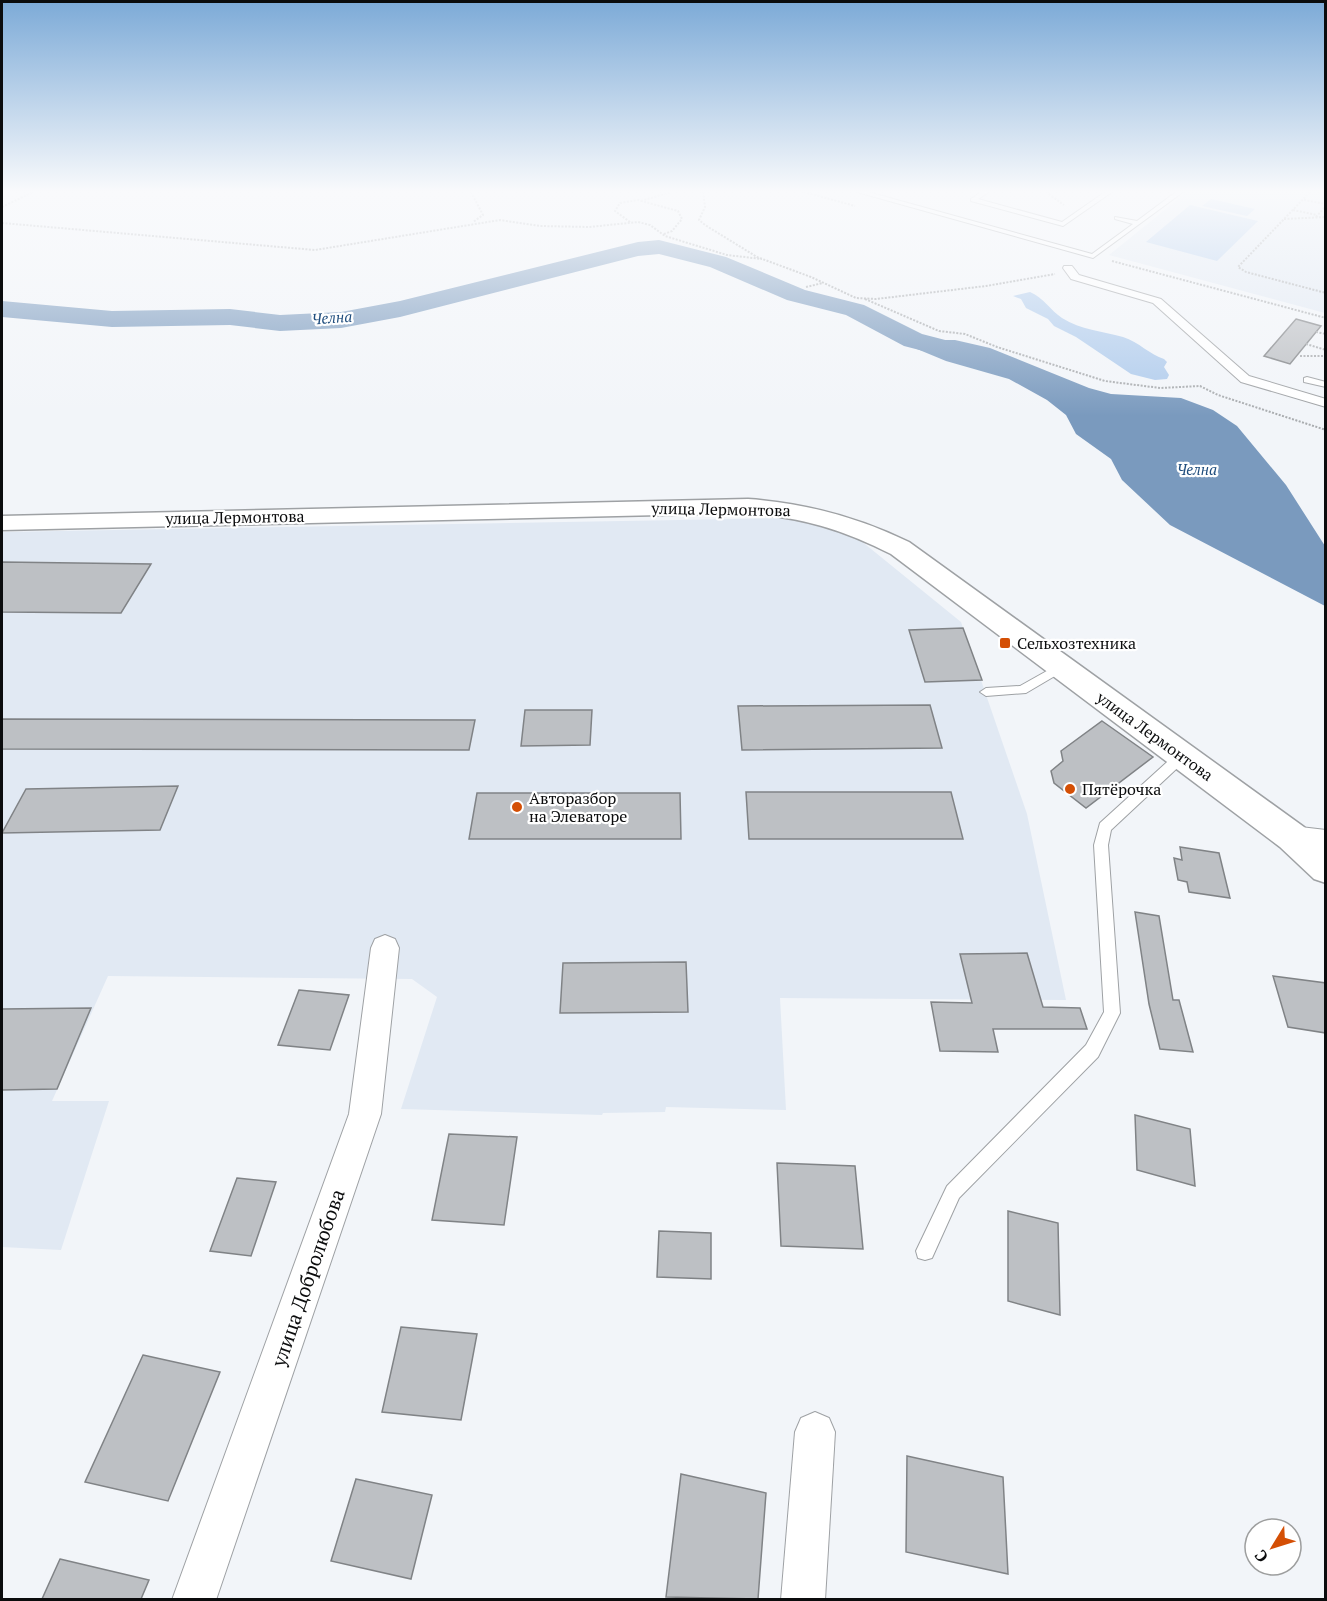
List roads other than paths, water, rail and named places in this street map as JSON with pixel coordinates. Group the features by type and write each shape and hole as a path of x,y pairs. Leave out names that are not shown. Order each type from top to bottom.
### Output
{"street":[{"path":"1064,271 1075,277 1163,304 1245,379 1326,403"},
{"name":"улица Лермонтова","path":"2,523 748,506 792,508 825,514 861,528 900,548 1292,837 1326,869"},
{"path":"1292,837 1326,841"},
{"name":"улица Добролюбова","path":"194,1599 365,1114 385,948"},
{"path":"803,1599 814,1432"}],"lane":[{"path":"1307,380 1326,385"},
{"path":"986,692 1022,690 1061,667"},
{"path":"925,1251 953,1192 1092,1051 1112,1013 1101,845 1105,826 1182,756"}],"water":[{"name":"Челна","path":"913,340 955,340 990,348 1089,388 1111,394 1181,398 1213,410 1237,426 1286,485 1325,546 1325,606 1170,525 1122,480 1111,459 1076,434 1066,415 1047,400 1009,379 946,361 917,349"}],"waterway":[{"name":"Челна","path":"2,309 112,319 230,317 280,323 341,320 400,309 568,267"},
{"name":"Челна","path":"729,267 796,295 855,310 913,340 974,356"}],"place":[{"name":"Сельхозтехника","path":"1005,643"},
{"name":"Пятёрочка","path":"1070,789"},
{"name":"Авторазбор на Элеваторе","path":"517,807"}]}
